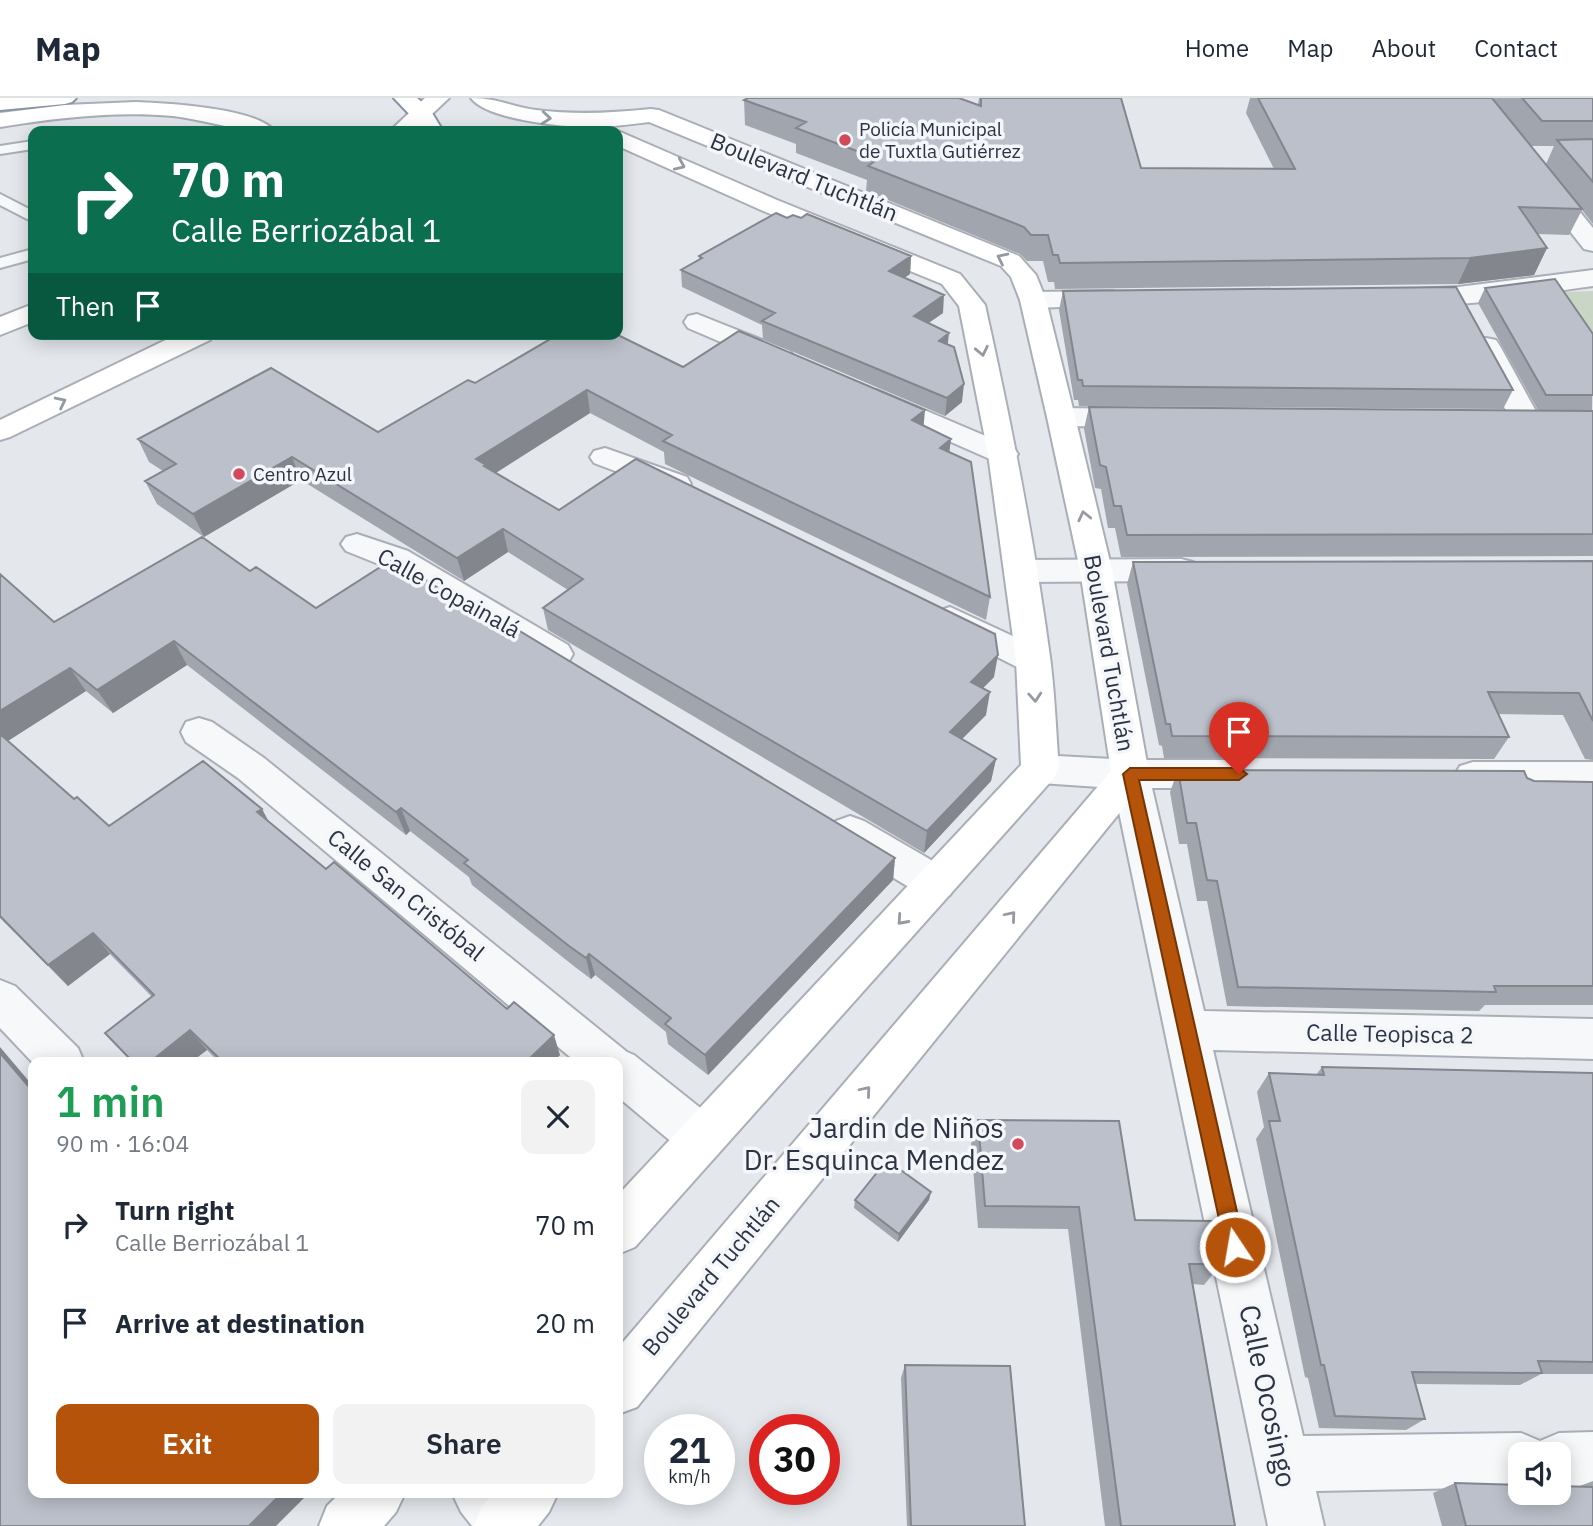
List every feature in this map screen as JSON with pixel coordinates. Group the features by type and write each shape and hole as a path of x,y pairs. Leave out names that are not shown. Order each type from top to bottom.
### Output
{"main road":[{"path":"0,104 65,98"},
{"path":"419,114 438,98"},
{"path":"482,98 486,102 531,116 594,121 662,109"},
{"path":"0,120 101,105 171,100 199,102 249,120 257,126"},
{"path":"623,128 662,109"},
{"name":"Boulevard Tuchtlán","path":"623,1382 1130,774 1096,570 1034,300 1023,275 1010,261 813,180 662,109"},
{"name":"Boulevard Tuchtlán","path":"623,140 769,205 951,279 972,305 1003,454 1021,571 1033,660 1040,769"},
{"path":"769,205 813,180"},
{"path":"0,327 28,314"},
{"path":"0,432 188,340"},
{"path":"623,1225 1040,769"},
{"path":"347,1526 372,1498"}],"street":[{"path":"1476,98 1593,244"},
{"path":"1522,156 1555,155"},
{"path":"1389,296 1458,295 1593,278"},
{"path":"1458,295 1527,422"},
{"path":"1034,300 1141,298"},
{"path":"697,322 805,368"},
{"path":"855,389 1003,454"},
{"path":"1061,417 1171,418"},
{"path":"606,457 656,474 704,498"},
{"name":"Calle Copainalá","path":"357,544 397,559 588,674"},
{"path":"1021,571 1207,570"},
{"path":"923,606 1033,660"},
{"name":"Calle San Cristóbal","path":"199,732 251,768 604,1057"},
{"path":"1040,769 1130,774 1266,775"},
{"name":"Calle Ocosingo","path":"1130,774 1296,1526"},
{"path":"1443,776 1593,776"},
{"path":"828,818 936,883"},
{"path":"0,999 57,1057"},
{"name":"Calle Teopisca 2","path":"1187,1030 1593,1038"},
{"path":"623,1073 702,1138"},
{"path":"1571,1460 1593,1459"},
{"path":"1283,1464 1508,1460"}],"lane":[{"path":"0,150 28,146"},
{"path":"0,199 28,214"},
{"path":"0,263 28,255"}],"green space":[{"path":"1593,291 1593,332 1563,292"}],"building":[{"path":"959,98 981,106 981,98 1121,98 1141,168 1295,169 1258,98 1492,98 1582,209 1519,207 1547,248 1470,258 1060,263 1058,255 1053,255 1048,235 1031,235 1024,227 868,166 878,159 796,128 806,122 744,100"},
{"path":"1522,98 1593,98 1593,121 1542,121"},
{"path":"1593,139 1593,182 1557,140"},
{"path":"776,213 787,218 793,215 801,218 807,214 911,256 889,271 944,295 914,316 949,333 939,341 954,347 964,384 947,398 762,321 775,313 681,270 702,258 699,256"},
{"path":"1555,279 1593,334 1593,395 1546,395 1485,288"},
{"path":"1456,287 1513,390 1083,386 1082,380 1078,380 1063,291"},
{"path":"739,331 925,410 912,420 951,439 940,448 971,462 990,597 663,441 672,435 587,390 476,459 559,510 636,459 995,634 998,655 971,682 990,692 950,732 996,759 927,831 543,608 583,579 503,529 457,558 292,457 193,514 145,481 176,464 138,439 271,368 378,432 468,380 475,383 549,340 623,340 623,337 683,367"},
{"path":"1089,407 1593,411 1593,534 1127,535 1121,506 1114,506 1106,467 1100,465"},
{"path":"202,537 250,571 256,567 316,608 393,559 507,632 513,627 895,858 705,1055 665,1024 671,1018 589,954 586,958 569,946 464,863 468,860 401,808 396,812 174,641 97,690 70,668 0,711 0,574 54,622"},
{"path":"1593,561 1593,721 1579,693 1488,692 1509,737 1172,736 1170,724 1166,724 1133,562"},
{"path":"0,734 109,826 203,761 262,809 257,812 326,869 334,862 507,1009 514,1002 554,1035 531,1057 218,1057 190,1030 156,1057 128,1057 105,1033 154,995 93,933 48,965 0,916"},
{"path":"1178,770 1524,771 1527,778 1534,781 1593,782 1593,986 1494,986 1496,992 1238,987 1217,881 1207,880 1196,823 1187,823"},
{"path":"0,1053 28,1086 28,1498 277,1498 249,1526 0,1526"},
{"path":"1322,1067 1593,1073 1593,1362 1538,1361 1542,1373 1412,1372 1425,1419 1335,1416 1324,1365 1321,1365 1269,1121 1280,1121 1269,1073 1324,1075"},
{"path":"978,1120 1119,1121 1135,1220 1212,1221 1221,1264 1189,1264 1235,1526 1121,1526 1079,1207 985,1206"},
{"path":"887,1160 931,1192 899,1234 855,1200"},
{"path":"905,1365 1010,1366 1025,1526 911,1526"},
{"path":"1455,1483 1508,1485 1508,1505 1571,1505 1571,1486 1593,1487 1593,1526 1466,1526"}],"place":[{"name":"Policía Municipal de Tuxtla Gutiérrez","path":"845,140"},
{"name":"Centro Azul","path":"239,474"},
{"name":"Jardin de Niños Dr. Esquinca Mendez","path":"1018,1144"}],"route":[{"path":"1235,1247 1130,774 1239,774"}]}
